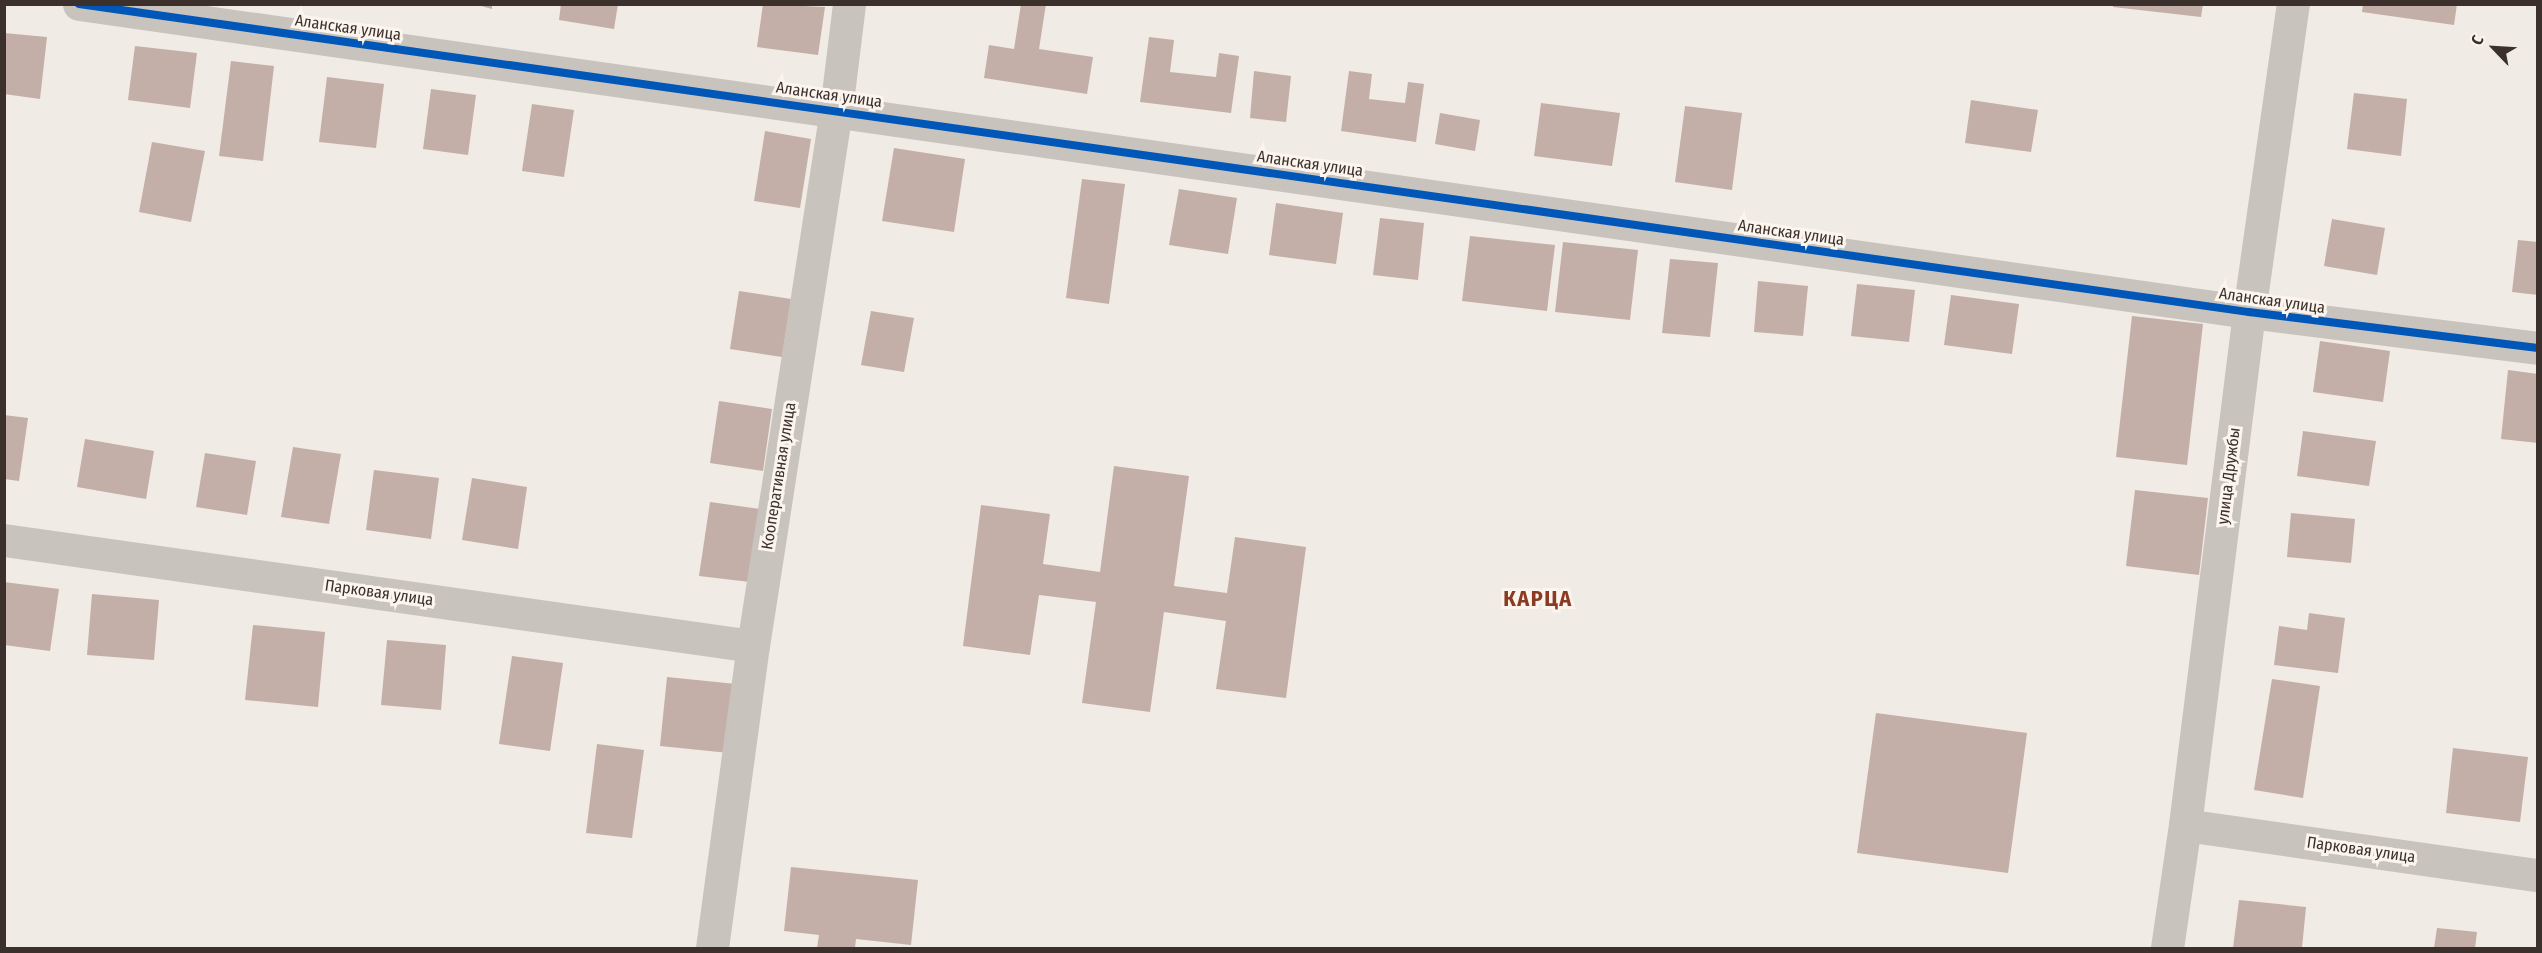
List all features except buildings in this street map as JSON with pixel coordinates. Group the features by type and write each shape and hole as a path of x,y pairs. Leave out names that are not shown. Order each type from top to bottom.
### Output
{"street":[{"name":"Аланская улица","path":"80,4 2249,312 2538,348"},
{"name":"Кооперативная улица","path":"712,948 753,646 836,110 849,4"},
{"name":"улица Дружбы","path":"2167,948 2185,825 2249,312 2293,4"},
{"name":"Парковая улица","path":"4,540 753,646"},
{"name":"Парковая улица","path":"2185,825 2538,875"}],"cycle path":[{"path":"79,4 2249,312 2538,348"}],"district":[{"name":"КАРЦА","path":"1538,599"}]}
